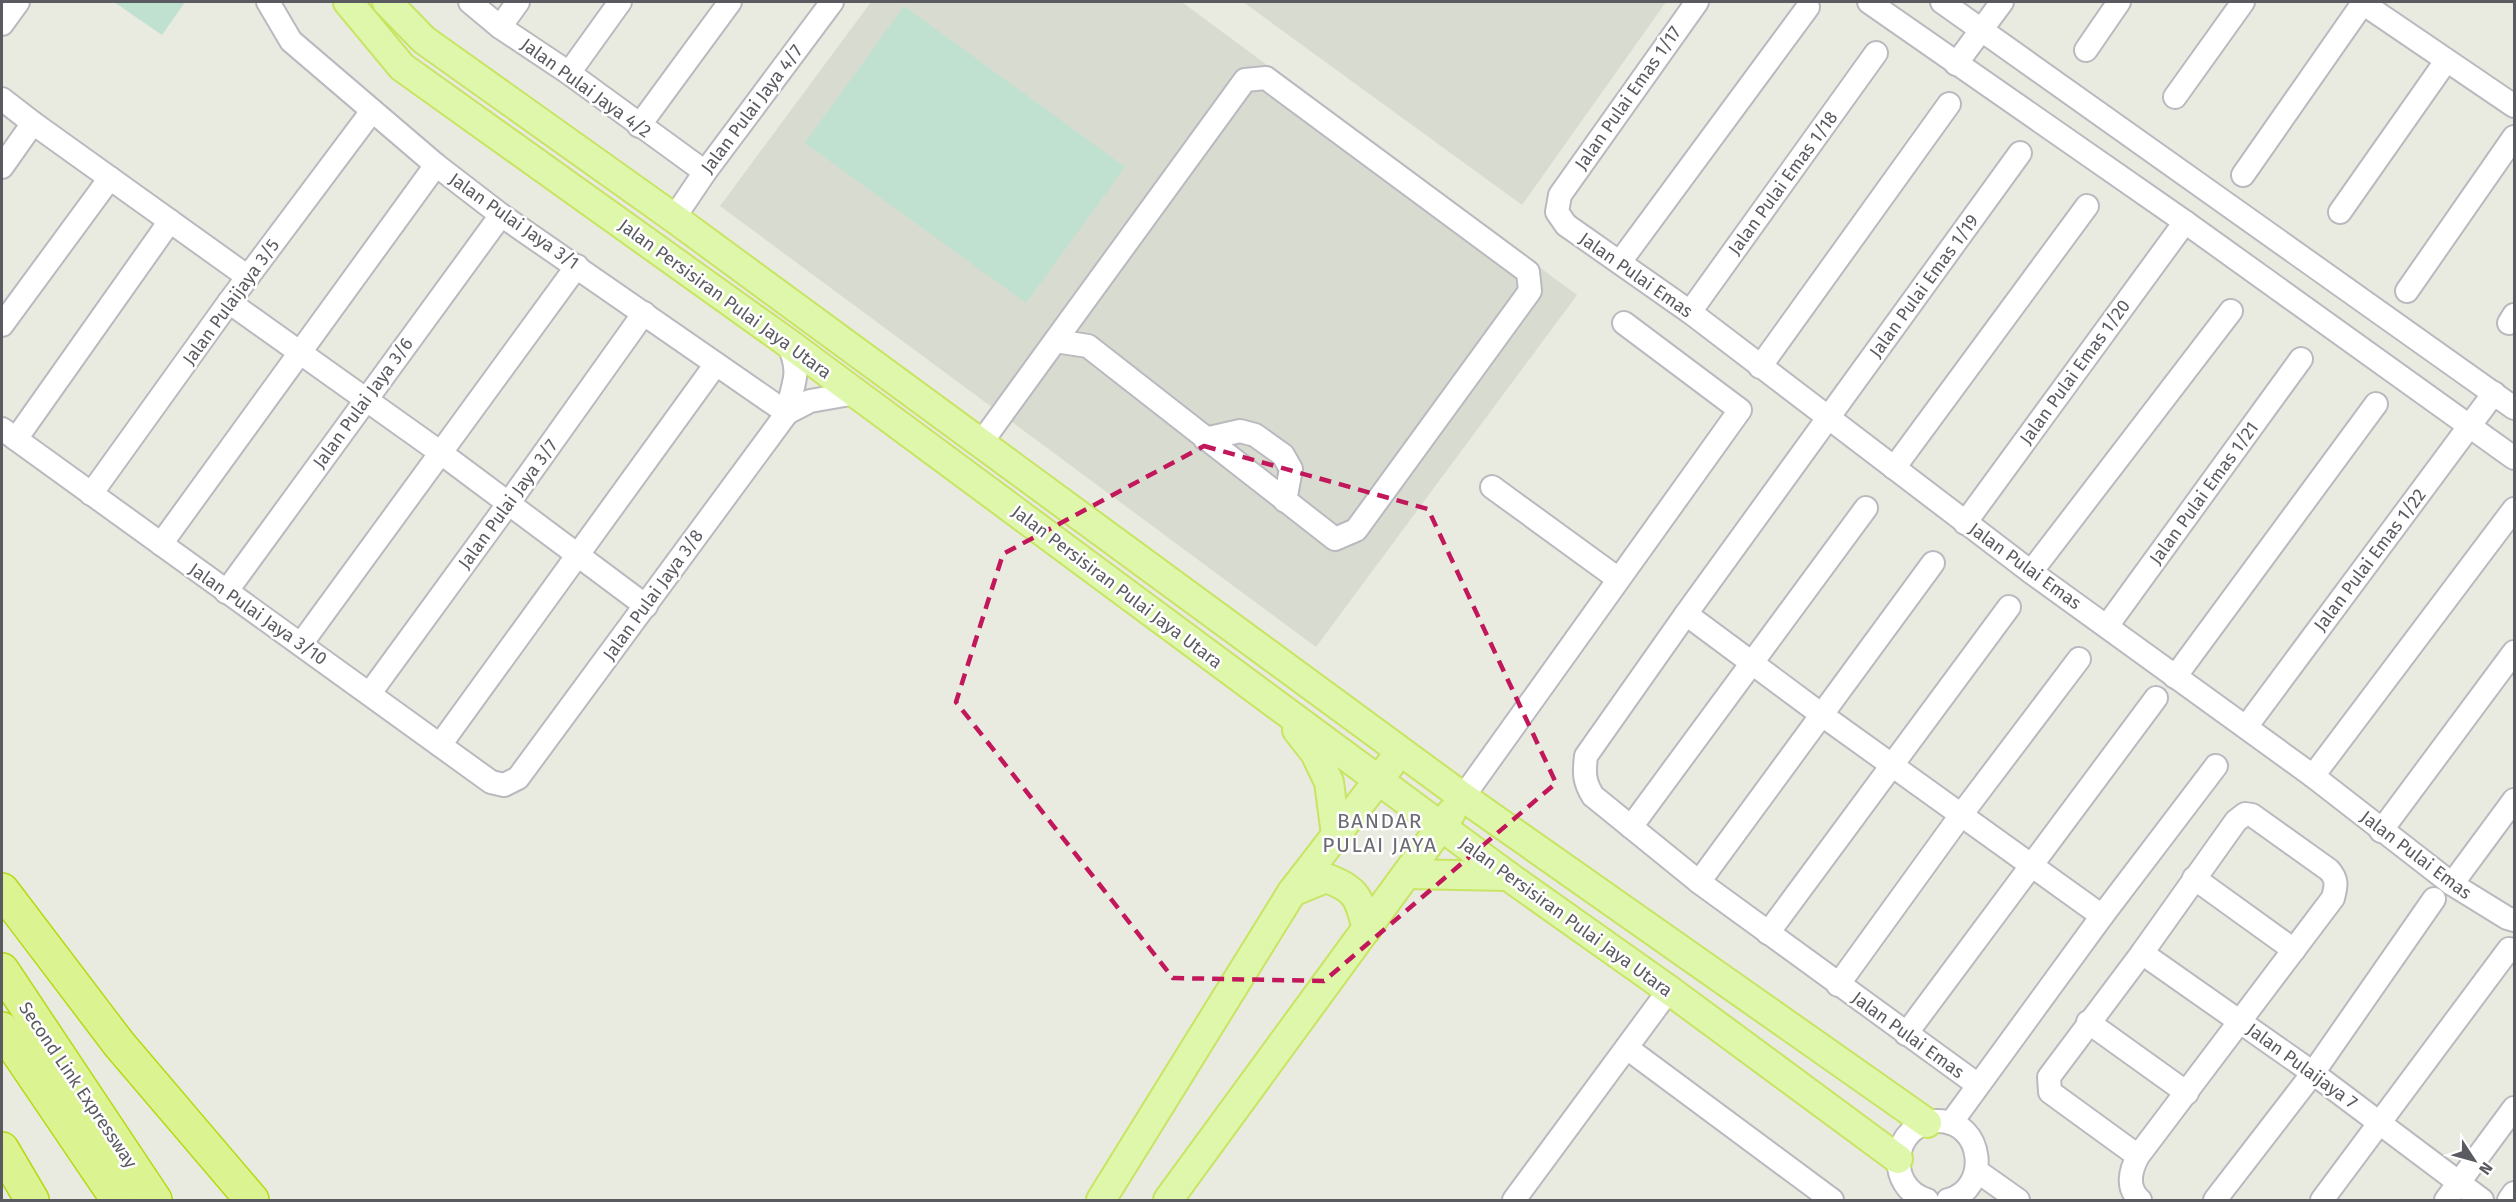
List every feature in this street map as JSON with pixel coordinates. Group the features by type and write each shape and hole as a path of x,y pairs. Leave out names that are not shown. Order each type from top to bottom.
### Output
{"highway":[{"path":"2,890 119,1044 252,1200"},
{"name":"Second Link Expressway","path":"2,970 154,1200"},
{"name":"Second Link Expressway","path":"2,1029 118,1200"},
{"path":"2,1149 32,1200"}],"main road":[{"name":"Jalan Persisiran Pulai Jaya Utara","path":"348,2 402,67 788,343 1441,827 1669,990 1898,1159"},
{"name":"Jalan Persisiran Pulai Jaya Utara","path":"387,2 424,40 674,218 1463,797 1939,1123"},
{"path":"1281,709 1315,753 1329,782 1336,835"},
{"path":"1101,1200 1292,892 1401,750"},
{"path":"1168,1200 1463,797"},
{"path":"1407,874 1508,876"},
{"path":"1292,892 1326,878 1348,886 1361,907 1366,929"}],"street":[{"path":"2,24 18,2"},
{"name":"Jalan Pulai Jaya 3/1","path":"268,2 291,41 436,165 501,215 787,412"},
{"name":"Jalan Pulai Jaya 4/2","path":"470,2 500,27 569,73 705,172"},
{"path":"500,27 518,2"},
{"path":"569,73 621,2"},
{"path":"639,126 730,2"},
{"name":"Jalan Pulai Jaya 4/7","path":"674,218 705,172 832,2"},
{"name":"Jalan Pulai Emas 1/17","path":"1560,195 1697,2"},
{"path":"1869,2 2185,222 2514,458"},
{"path":"1942,2 2514,408"},
{"path":"1956,64 2001,2"},
{"path":"2086,50 2118,2"},
{"path":"2175,97 2243,2"},
{"path":"2242,175 2362,2 2514,106"},
{"path":"1620,262 1808,8"},
{"name":"Jalan Pulai Emas 1/18","path":"1690,312 1876,53"},
{"path":"2340,212 2446,61"},
{"path":"981,443 1055,341 1245,80 1266,78 1528,272 1530,291 1356,530 1335,539 1205,440 1088,346 1055,341"},
{"path":"2,99 248,277"},
{"path":"1760,367 1949,104"},
{"name":"Jalan Pulaijaya 3/5","path":"91,494 372,111"},
{"path":"2,167 33,123"},
{"path":"2407,291 2514,137"},
{"name":"Jalan Pulai Emas 1/19","path":"1586,785 1584,775 1586,756 2020,153"},
{"path":"161,544 436,165"},
{"path":"2,326 110,178"},
{"name":"Jalan Pulai Emas","path":"1560,195 1557,212 1566,225 1690,312 1965,523 2313,776 2452,884 2514,920"},
{"path":"1894,468 2087,206"},
{"name":"Jalan Pulai Jaya 3/6","path":"226,592 501,215"},
{"path":"9,434 170,221"},
{"name":"Jalan Pulai Emas 1/20","path":"1965,523 2185,222"},
{"path":"301,644 577,266"},
{"path":"230,302 441,453 646,606"},
{"path":"2031,572 2231,311"},
{"name":"Jalan Pulai Jaya 3/7","path":"370,693 644,313"},
{"path":"1463,797 1617,578 1740,410 1624,323"},
{"path":"787,412 797,375 797,362 788,343"},
{"name":"Jalan Pulai Emas 1/21","path":"2107,626 2301,359"},
{"path":"440,745 716,364"},
{"path":"787,412 810,401 856,393"},
{"name":"Jalan Pulai Emas 1/22","path":"2246,727 2494,393"},
{"path":"2175,677 2376,404"},
{"name":"Jalan Pulai Jaya 3/8","path":"519,778 787,412"},
{"path":"1205,440 1240,431 1255,435 1283,455 1291,469 1284,501"},
{"name":"Jalan Pulai Jaya 3/10","path":"9,434 491,782 504,785 519,778"},
{"path":"1492,487 1617,578"},
{"path":"1630,827 1866,508"},
{"path":"2313,776 2514,509"},
{"path":"1699,882 1933,563"},
{"path":"1768,933 2009,607"},
{"path":"1686,614 1822,715 2102,916"},
{"path":"2381,831 2514,652"},
{"name":"Jalan Pulai Emas","path":"1838,985 1960,815 2079,659"},
{"path":"1906,1034 2156,698"},
{"name":"Jalan Pulai Emas","path":"1898,1159 1899,1151 1907,1136 1939,1123 1978,1085 2216,766"},
{"name":"Jalan Pulai Emas","path":"1586,785 1593,796 1699,882 1978,1085"},
{"path":"2452,884 2514,800"},
{"path":"2138,1156 2050,1092 2049,1077 2088,1022 2142,953 2236,821 2244,814 2252,815 2329,870 2335,877 2333,898 2138,1156 2130,1173 2130,1184 2140,1200"},
{"path":"2194,878 2294,950"},
{"path":"2215,1200 2313,1073 2434,899"},
{"path":"2322,1200 2509,949"},
{"name":"Jalan Pulaijaya 7","path":"2142,953 2313,1073 2379,1123 2452,1192 2482,1200"},
{"path":"1514,1200 1669,990"},
{"path":"2088,1022 2187,1093"},
{"path":"1627,1048 1832,1200"},
{"path":"2452,1192 2514,1108"},
{"path":"1939,1123 1960,1128 1973,1142 1977,1152 1977,1171 1970,1185 1951,1200"},
{"path":"1898,1159 1898,1168 1904,1184 1917,1196 1927,1200"},
{"path":"1977,1171 2018,1200"},
{"path":"2509,1200 2514,1193"}],"highlighted area":[{"path":"1204,446 1428,509 1556,783 1324,981 1173,978 956,702 1003,554"}],"shaded area":[{"path":"871,2 1182,2 1577,295 1316,647 720,206"},
{"path":"1243,2 1666,2 1522,205"}],"green space":[{"path":"114,2 185,2 162,35"},
{"path":"904,6 1125,167 1026,303 805,143"}],"district":[{"name":"BANDAR PULAI JAYA","path":"1380,833"}]}
